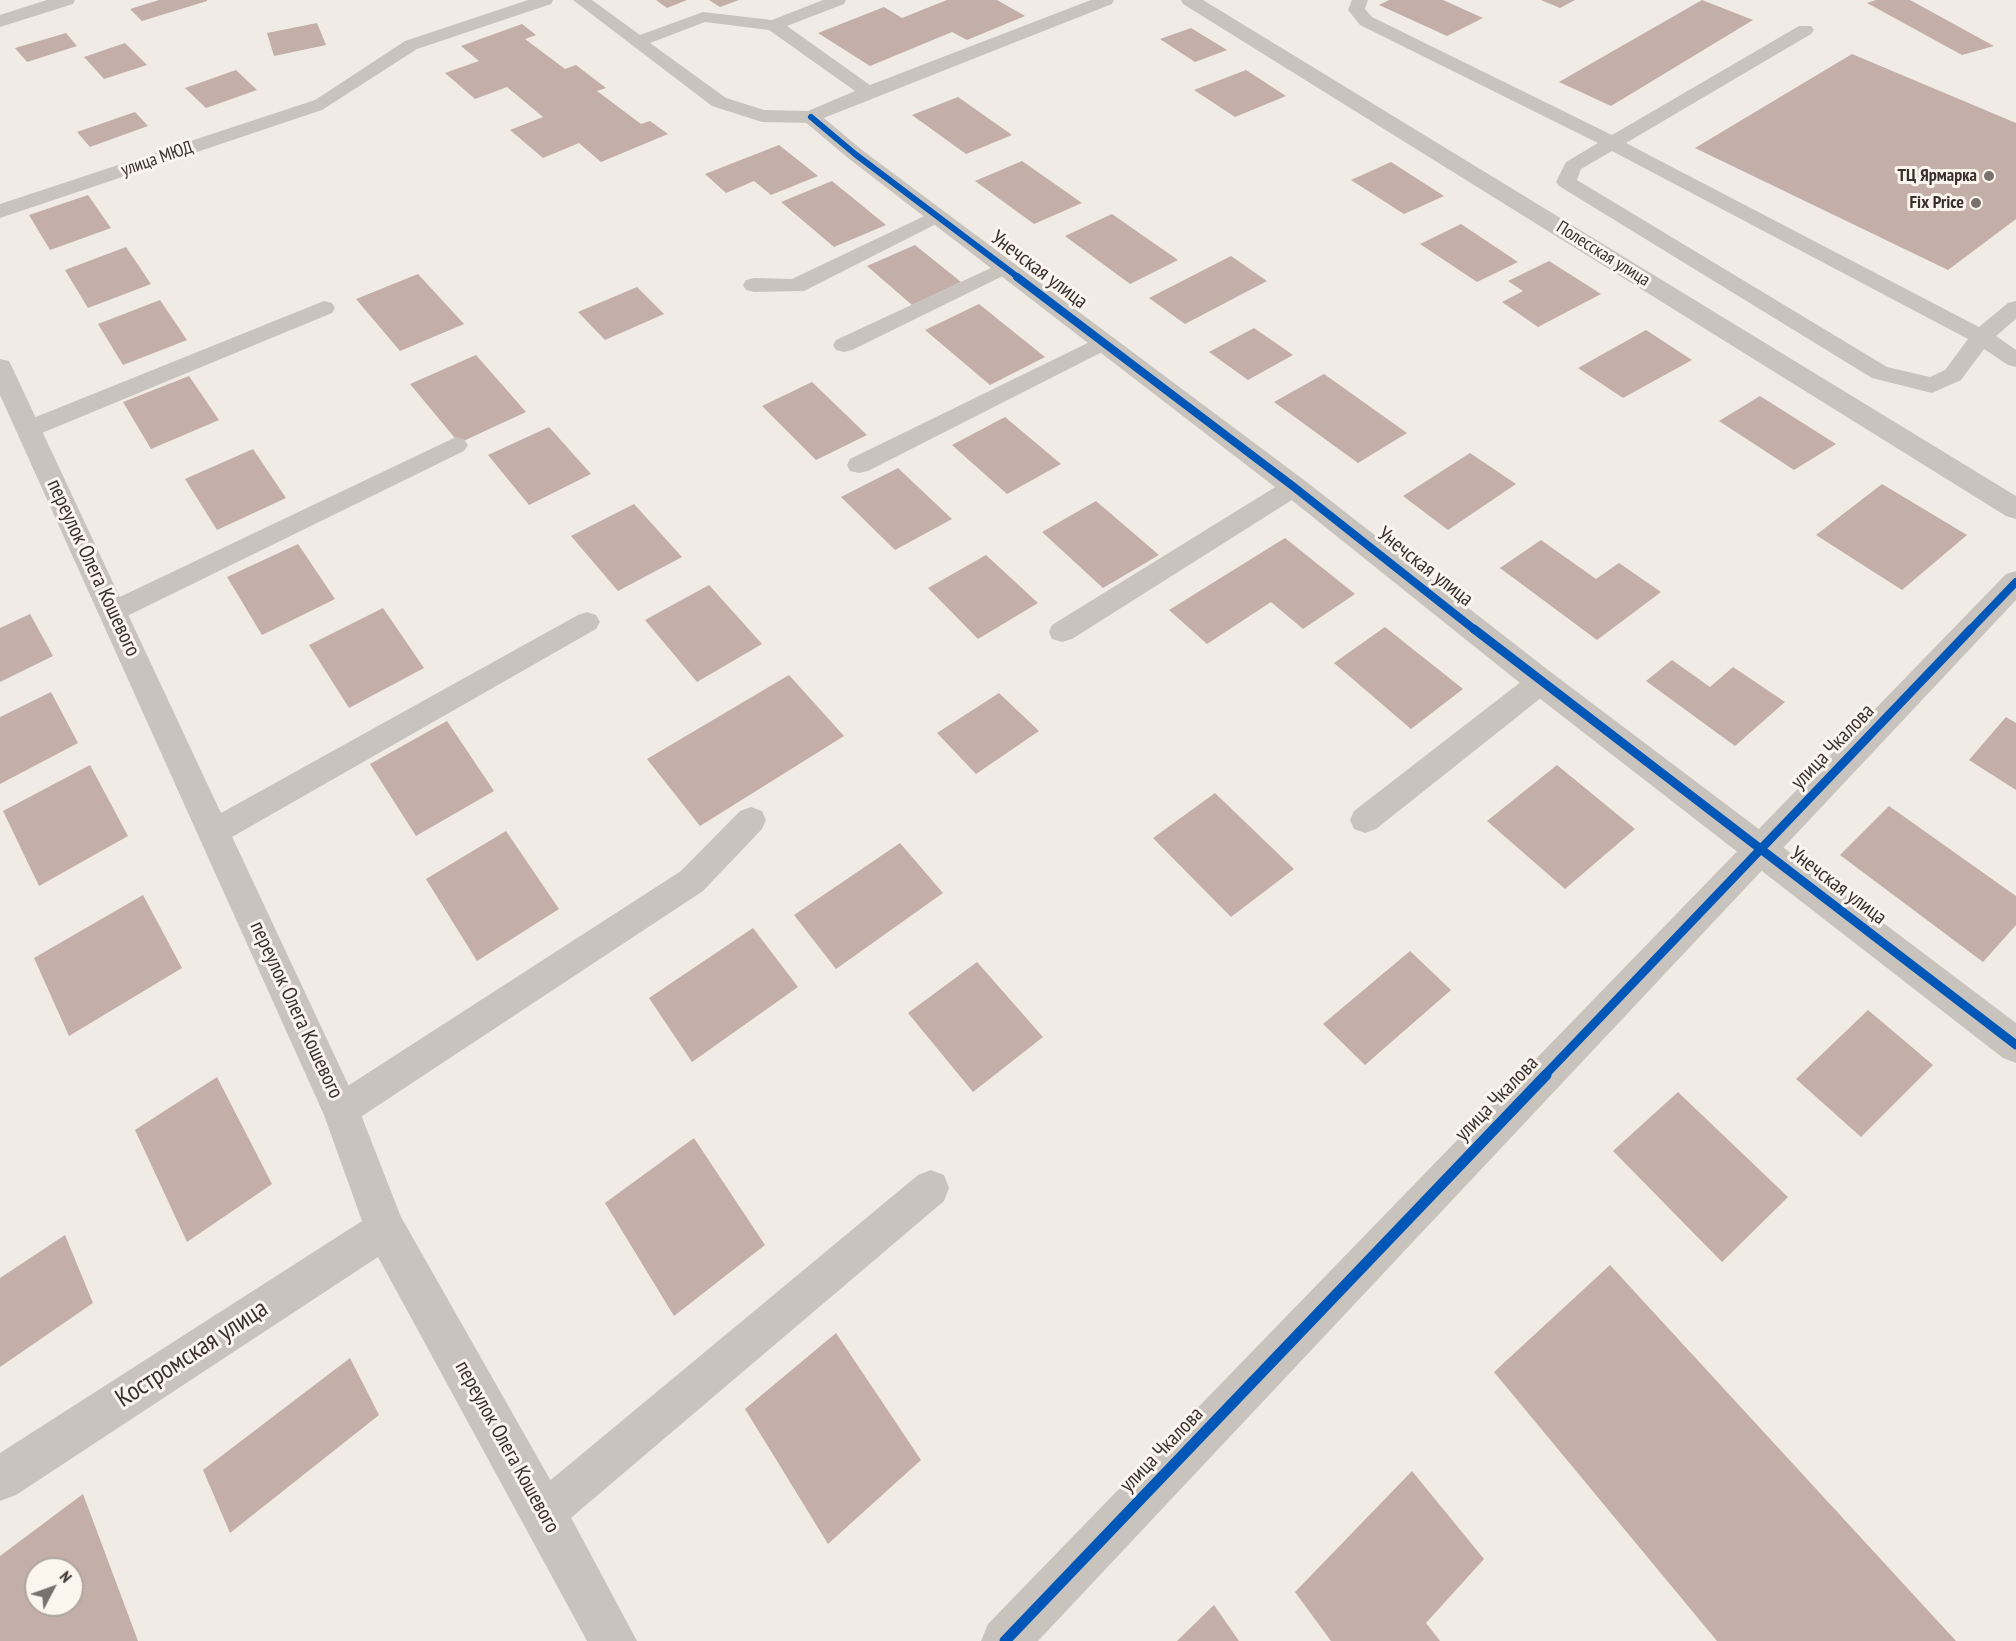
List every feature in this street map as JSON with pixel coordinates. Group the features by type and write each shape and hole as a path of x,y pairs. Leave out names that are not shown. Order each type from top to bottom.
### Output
{"street":[{"path":"0,21 66,0"},
{"name":"Полесская улица","path":"1190,0 2016,509"},
{"name":"улица МЮД","path":"0,211 315,106"},
{"name":"Унечская улица","path":"811,117 2016,1045"},
{"name":"переулок Олега Кошевого","path":"0,367 114,611 341,1110 385,1229 613,1641"},
{"name":"улица Чкалова","path":"1005,1641 2016,582"},
{"name":"Костромская улица","path":"0,1479 385,1229"}],"lane":[{"path":"315,106 411,45 545,0"},
{"path":"581,0 718,102 762,116 811,117 868,92 1106,0"},
{"path":"637,42 703,17 774,25 838,0"},
{"path":"1360,0 1356,10 1366,21 1612,143 1981,337 2016,360"},
{"path":"774,25 868,92"},
{"path":"1805,30 1573,166 1566,182 1880,373 1932,385 1953,375 1981,337 2016,308"},
{"path":"754,285 796,286 937,216"},
{"path":"844,345 1006,267"},
{"path":"29,429 324,308"},
{"path":"859,465 1104,342"},
{"path":"114,611 456,445"},
{"path":"1062,632 1294,487"},
{"path":"214,832 587,622"},
{"path":"1365,820 1541,681"},
{"path":"341,1110 692,881 751,820"},
{"path":"544,1513 931,1188"}],"building":[{"path":"159,0 207,1 142,21 130,9"},
{"path":"656,0 687,0 667,8"},
{"path":"709,0 739,0 720,7"},
{"path":"947,0 997,0 1025,16 967,40 952,32 870,66 818,33 884,7 902,18"},
{"path":"1389,0 1443,0 1483,18 1447,36 1379,5"},
{"path":"1541,0 1575,0 1560,8"},
{"path":"1702,0 1753,20 1611,106 1559,82"},
{"path":"1876,0 1910,0 1994,46 1962,55 1867,3"},
{"path":"317,23 326,45 274,56 267,33"},
{"path":"522,24 536,35 525,39 565,69 576,65 606,88 597,91 641,124 650,121 668,134 601,162 579,143 543,158 510,130 543,117 507,87 475,99 445,73 479,61 461,46"},
{"path":"1191,28 1227,50 1195,62 1160,39"},
{"path":"66,33 77,46 27,62 15,48"},
{"path":"125,43 147,65 104,79 84,57"},
{"path":"1852,54 2016,123 2016,219 1948,270 1695,148"},
{"path":"236,70 257,90 206,108 185,88"},
{"path":"1246,70 1286,96 1235,117 1194,90"},
{"path":"958,97 1012,135 966,154 912,115"},
{"path":"135,112 148,126 90,147 77,132"},
{"path":"779,145 818,176 771,195 754,181 726,193 705,174"},
{"path":"1022,161 1082,203 1034,224 975,181"},
{"path":"1391,162 1444,196 1404,214 1351,180"},
{"path":"832,181 886,225 834,247 781,202"},
{"path":"88,195 111,228 50,250 29,215"},
{"path":"1112,214 1178,260 1130,284 1065,236"},
{"path":"1461,224 1518,262 1477,282 1420,244"},
{"path":"915,245 961,282 912,305 867,266"},
{"path":"126,247 151,284 88,308 65,270"},
{"path":"1231,256 1267,281 1185,324 1149,298"},
{"path":"1549,261 1601,294 1538,327 1502,302 1523,291 1508,281"},
{"path":"418,274 464,324 400,351 356,299"},
{"path":"637,287 664,314 605,340 578,312"},
{"path":"160,300 187,340 123,365 98,324"},
{"path":"979,304 1045,357 990,385 925,330"},
{"path":"1254,328 1293,355 1248,380 1209,352"},
{"path":"1646,330 1692,360 1623,398 1578,368"},
{"path":"476,355 526,412 459,443 410,384"},
{"path":"1324,374 1407,433 1358,463 1274,402"},
{"path":"189,376 219,420 151,449 123,402"},
{"path":"812,382 867,435 816,460 762,406"},
{"path":"1760,396 1836,444 1794,470 1719,421"},
{"path":"1005,417 1061,464 1007,494 952,445"},
{"path":"549,427 591,474 529,505 488,455"},
{"path":"253,449 286,498 217,530 185,479"},
{"path":"1470,453 1516,484 1448,530 1403,496"},
{"path":"898,468 952,519 895,550 841,497"},
{"path":"1882,484 1967,535 1902,590 1816,535"},
{"path":"1096,501 1159,555 1103,588 1042,532"},
{"path":"634,504 682,557 618,591 571,536"},
{"path":"1285,538 1355,594 1303,629 1271,602 1207,644 1169,610"},
{"path":"1541,540 1596,579 1619,563 1661,592 1597,640 1500,568"},
{"path":"298,544 335,599 262,635 227,577"},
{"path":"986,555 1038,603 978,639 928,588"},
{"path":"709,585 762,644 697,682 645,620"},
{"path":"383,608 424,668 349,708 309,645"},
{"path":"30,614 53,656 0,682 0,628"},
{"path":"1385,627 1463,689 1411,729 1334,663"},
{"path":"1672,660 1710,687 1733,667 1785,702 1735,746 1646,681"},
{"path":"789,675 844,736 700,826 647,759"},
{"path":"51,692 78,743 0,784 0,717"},
{"path":"999,693 1039,731 976,774 937,733"},
{"path":"2006,717 2016,723 2016,790 1969,760"},
{"path":"447,721 494,791 416,836 370,764"},
{"path":"90,765 128,836 39,886 3,811"},
{"path":"1557,765 1635,829 1565,889 1487,821"},
{"path":"1215,793 1294,869 1231,917 1153,838"},
{"path":"1889,806 2016,896 2016,925 1983,962 1840,855"},
{"path":"506,831 559,909 477,961 426,879"},
{"path":"900,843 943,893 836,969 794,915"},
{"path":"143,895 182,968 69,1036 34,958"},
{"path":"753,928 798,987 692,1062 649,998"},
{"path":"1410,951 1451,990 1365,1065 1323,1024"},
{"path":"977,962 1043,1037 973,1092 908,1013"},
{"path":"1868,1010 1933,1065 1861,1137 1796,1079"},
{"path":"217,1077 272,1184 187,1242 135,1130"},
{"path":"1678,1092 1788,1197 1722,1262 1613,1151"},
{"path":"694,1138 765,1245 674,1316 605,1203"},
{"path":"65,1235 93,1303 0,1367 0,1278"},
{"path":"1610,1265 1956,1641 1717,1641 1494,1372"},
{"path":"836,1333 921,1460 828,1544 745,1409"},
{"path":"350,1358 379,1415 230,1533 203,1470"},
{"path":"1412,1471 1484,1559 1426,1623 1440,1641 1331,1641 1295,1592"},
{"path":"83,1494 138,1641 0,1641 0,1556"},
{"path":"1214,1605 1239,1641 1177,1641"}],"cycle path":[{"path":"811,117 855,154 1294,487 1541,682 2016,1045"},
{"path":"1005,1641 2016,582"}],"place":[{"name":"ТЦ Ярмарка","path":"1989,176"},
{"name":"Fix Price","path":"1976,203"}]}
